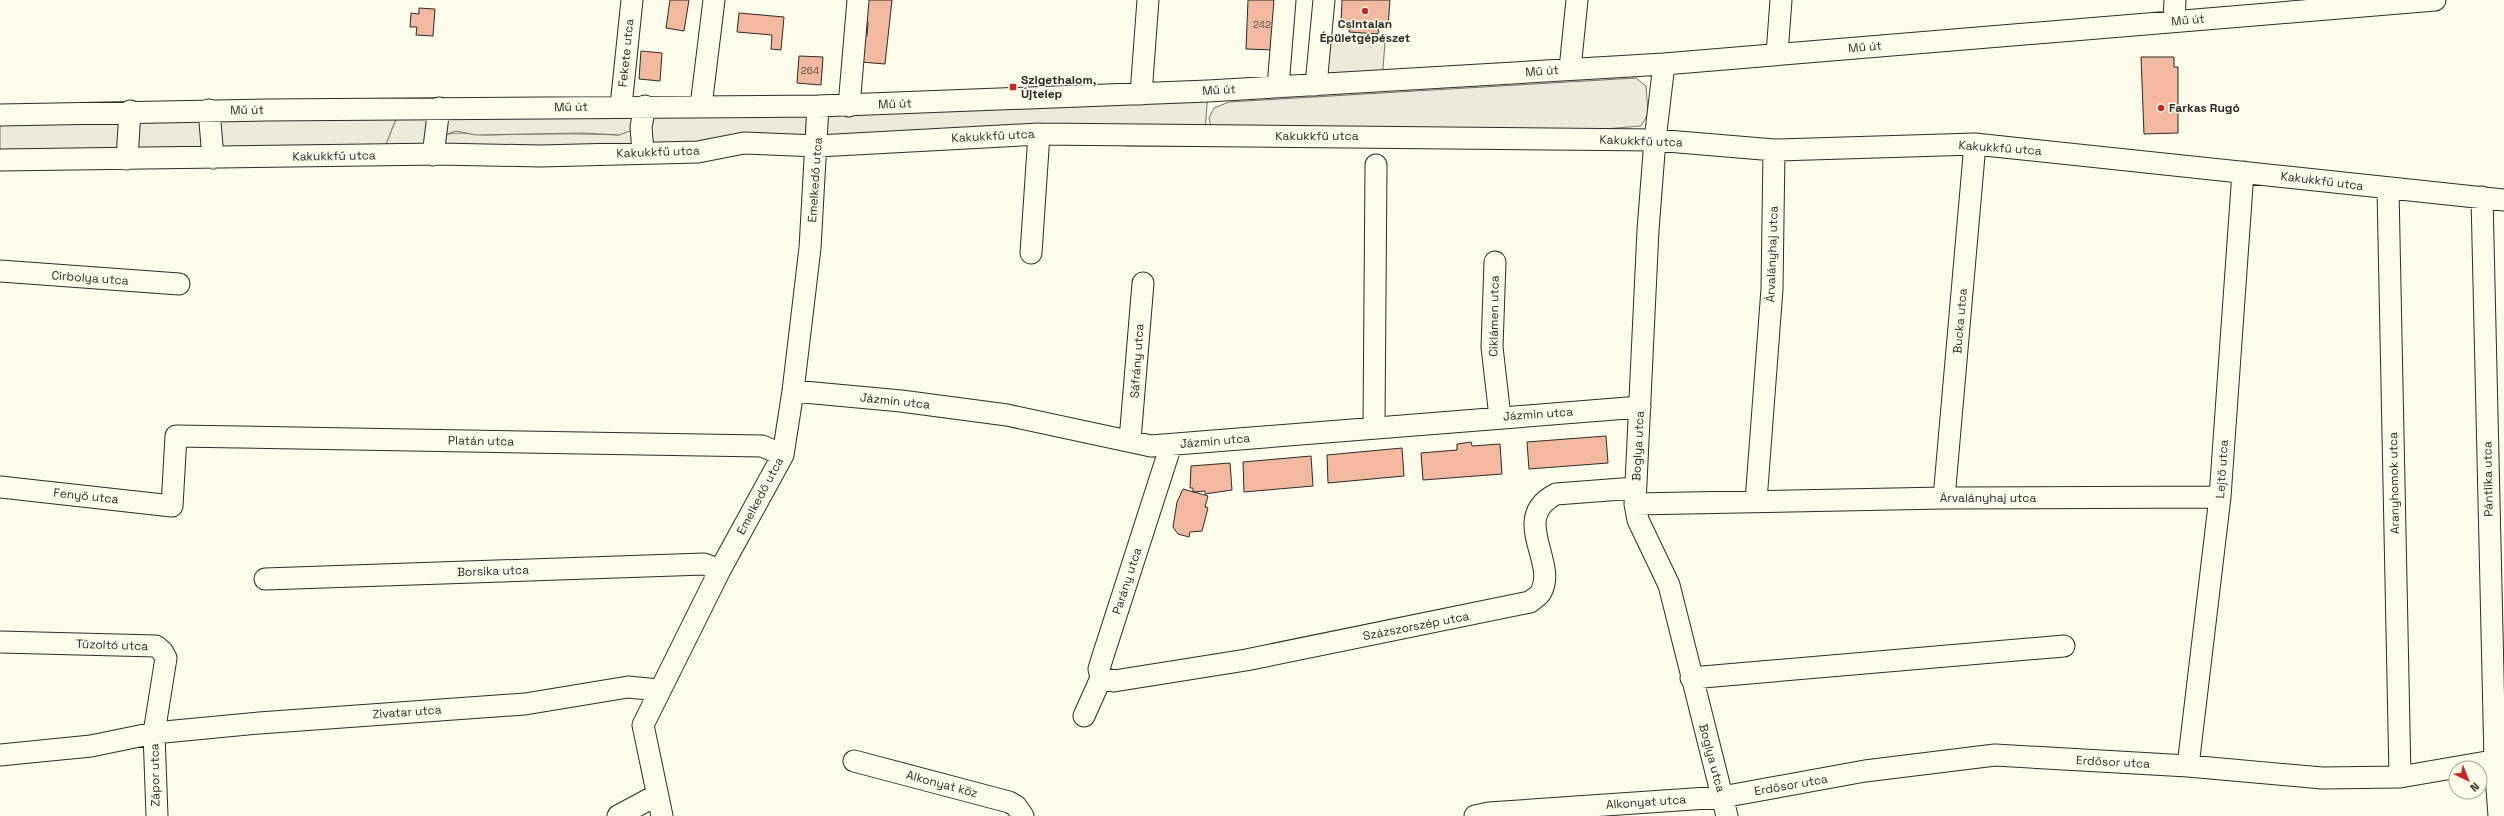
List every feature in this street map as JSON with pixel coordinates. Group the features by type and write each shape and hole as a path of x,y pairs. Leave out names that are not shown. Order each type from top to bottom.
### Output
{"street":[{"name":"Fekete utca","path":"621,106 632,0"},
{"path":"701,106 714,0"},
{"path":"849,106 858,0"},
{"path":"1141,94 1148,0"},
{"path":"1278,87 1285,0"},
{"path":"1316,85 1324,0"},
{"path":"1570,69 1577,0"},
{"path":"1777,54 1781,0"},
{"path":"2174,22 2175,0"},
{"name":"Mű út","path":"0,115 209,110 621,106 849,106 1141,94 1664,64 2435,0"},
{"name":"Boglya utca","path":"1664,64 1655,140 1635,496 1638,520 1669,584 1725,807"},
{"path":"643,152 641,128 645,106"},
{"name":"Emelkedő utca","path":"662,816 642,725 720,570 783,455 793,391 810,248 818,146 818,106"},
{"path":"433,155 439,108"},
{"path":"209,110 213,158"},
{"path":"127,159 130,111"},
{"path":"1031,252 1038,134"},
{"name":"Kakukkfű utca","path":"0,160 433,155 540,156 643,152 698,152 744,143 818,146 1038,134 1655,140 1774,150 1975,144 2388,189 2504,200"},
{"name":"Bucka utca","path":"1944,498 1975,144"},
{"name":"Árvalányhaj utca","path":"1756,501 1772,289 1774,150"},
{"path":"1374,426 1376,165"},
{"name":"Lejtő utca","path":"2188,766 2220,497 2243,172"},
{"name":"Aranyhomok utca","path":"2388,189 2400,777"},
{"name":"Pántlika utca","path":"2482,197 2499,760 2499,816"},
{"name":"Ciklámen utca","path":"1495,262 1492,347 1500,417"},
{"name":"Cirbolya utca","path":"0,271 179,284"},
{"name":"Sáfrány utca","path":"1130,440 1143,283"},
{"name":"Jázmin utca","path":"793,391 901,401 1007,415 1130,440 1152,446 1374,426 1640,407"},
{"name":"Platán utca","path":"172,506 176,436 762,446 783,455"},
{"name":"Parány utca","path":"1084,716 1101,678 1100,669 1102,659 1171,445"},
{"name":"Fenyő utca","path":"0,487 172,506"},
{"name":"Százszorszép utca","path":"1101,678 1114,681 1246,660 1530,602 1541,593 1545,580 1535,523 1536,510 1546,499 1556,494 1635,496"},
{"name":"Árvalányhaj utca","path":"1635,496 1756,501 1944,498 2220,497"},
{"name":"Borsika utca","path":"265,579 704,564 720,570"},
{"name":"Tűzoltó utca","path":"0,642 156,646 162,651 166,658 154,733"},
{"path":"1692,678 2064,646"},
{"name":"Zivatar utca","path":"0,755 91,746 154,733 259,723 525,704 628,687 659,690"},
{"name":"Zápor utca","path":"154,733 155,810 157,816"},
{"name":"Erdősor utca","path":"1725,807 1865,771 1995,756 2188,766 2322,778 2400,777 2499,760"},
{"name":"Alkonyat köz","path":"854,761 1010,802 1016,806 1022,816"},
{"path":"618,816 657,795"},
{"name":"Alkonyat utca","path":"1475,816 1489,813 1725,807"}],"shaded area":[{"path":"1329,38 1385,42 1382,82 1327,85"},
{"path":"1636,78 1646,86 1648,114 1641,126 1567,132 1211,127 1209,118 1214,108 1229,102"},
{"path":"1208,91 1204,146 1128,146 1039,134 818,146 818,106"},
{"path":"652,106 818,106 818,146 440,154 441,136 454,133 489,135 619,135"},
{"path":"652,106 641,127 619,135 582,133 476,135 456,131 441,136 437,147 385,147 400,109"},
{"path":"400,109 385,147 0,160 0,115"}],"building":[{"path":"670,0 689,0 684,31 666,28"},
{"path":"868,0 892,0 885,64 861,62 864,36 867,36 868,22 865,22"},
{"path":"1248,0 1277,0 1275,50 1246,49"},
{"name":"Csintalan Épületgépészet","path":"1342,0 1390,0 1388,27 1379,26 1378,34 1349,32 1350,23 1341,23"},
{"path":"419,8 435,9 433,36 416,35 417,27 410,27 411,13 419,14"},
{"path":"739,13 784,17 781,50 771,49 772,35 737,32"},
{"path":"641,51 662,53 660,81 639,79"},
{"path":"799,56 823,57 821,85 797,83"},
{"name":"Farkas Rugó","path":"2141,57 2174,57 2174,67 2178,67 2178,133 2144,134"},
{"path":"1606,436 1608,463 1529,469 1527,442"},
{"path":"1471,442 1472,446 1500,444 1502,474 1423,480 1421,453 1457,450 1457,444"},
{"path":"1402,448 1404,476 1328,483 1327,455"},
{"path":"1311,456 1313,486 1244,492 1243,462"},
{"path":"1230,463 1232,490 1205,494 1205,491 1193,492 1193,488 1190,488 1191,466"},
{"path":"1183,489 1208,496 1205,507 1208,508 1202,531 1190,532 1189,537 1178,534 1173,527 1177,502"}],"place":[{"name":"Csintalan Épületgépészet","path":"1365,11"},
{"name":"Szigethalom, Újtelep","path":"1013,87"},
{"name":"Farkas Rugó","path":"2161,108"}]}
